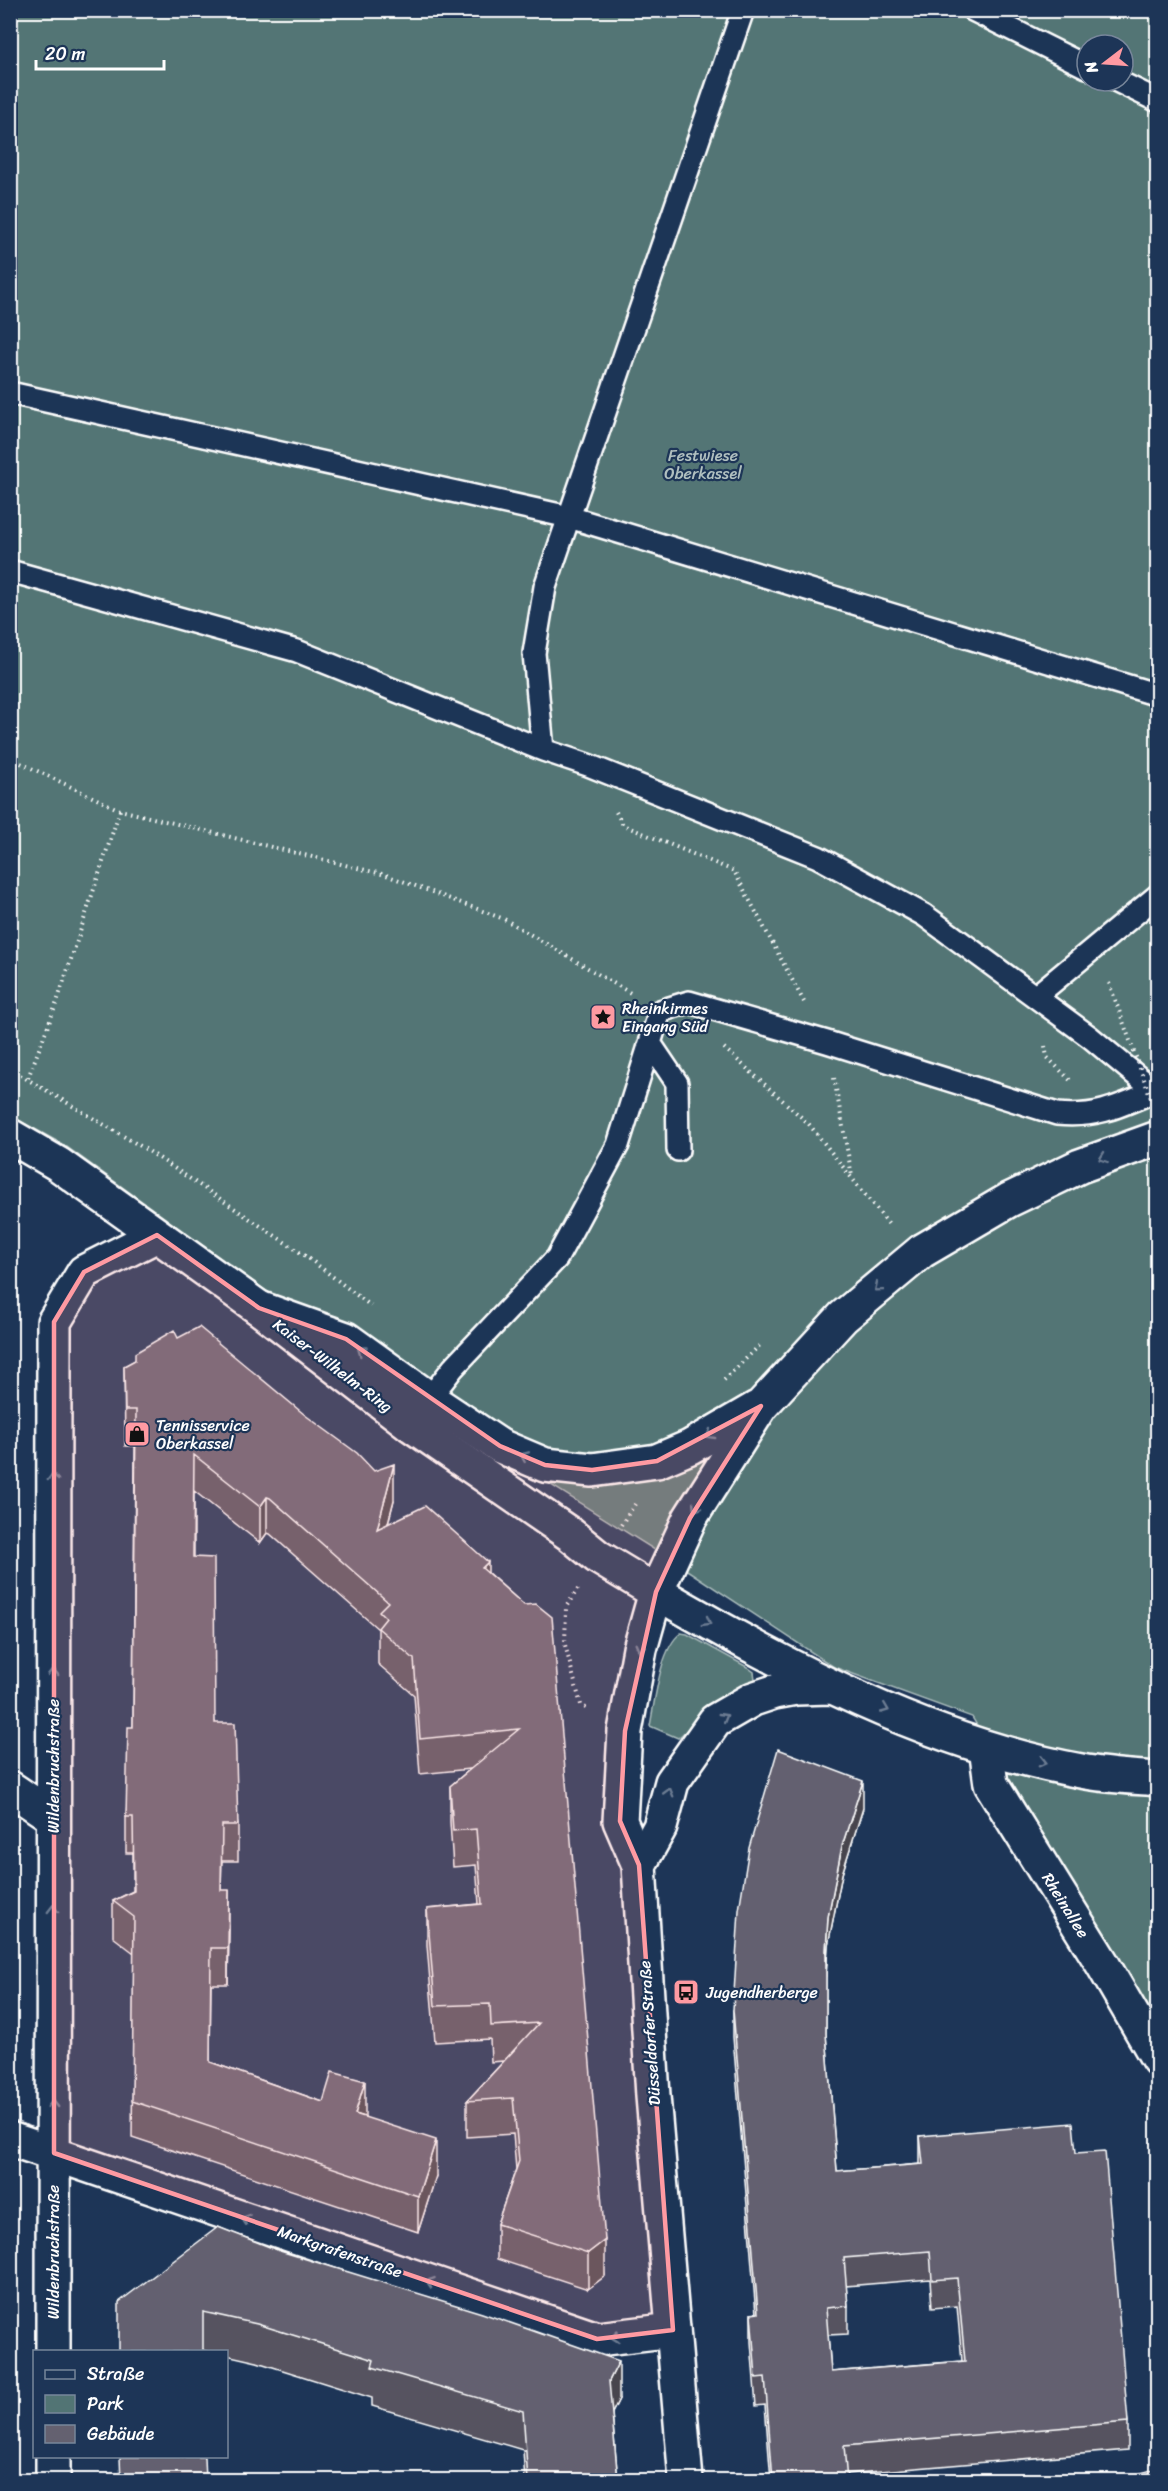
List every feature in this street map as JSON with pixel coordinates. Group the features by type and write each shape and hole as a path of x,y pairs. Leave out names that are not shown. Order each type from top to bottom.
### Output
{"main road":[{"name":"Kaiser-Wilhelm-Ring","path":"10,1136 58,1164 259,1308 346,1339 419,1411"},
{"path":"419,1411 545,1466 592,1470 657,1461 690,1447 761,1406 843,1317 922,1251 1009,1200 1080,1166 1158,1138"},
{"name":"Wildenbruchstraße","path":"53,2350 54,1322 84,1272 157,1235"},
{"name":"Düsseldorfer Straße","path":"686,2481 653,2096 639,1864 620,1821 625,1731 640,1648 656,1592 690,1518 761,1406"},
{"path":"419,1411 598,1557 735,1638 831,1687 986,1748 1082,1772 1158,1779"},
{"path":"639,1864 660,1827 672,1782 715,1721 753,1700 774,1692 796,1688 831,1687"},
{"name":"Rheinallee","path":"986,1748 991,1784 1102,1963 1158,2059"},
{"path":"10,1788 53,1817"},
{"name":"Markgrafenstraße","path":"10,2139 597,2339 673,2330"},
{"path":"53,2458 53,2481"}],"lane":[{"path":"543,750 534,653 545,587 743,10"},
{"path":"973,10 1075,61"},
{"path":"1135,90 1158,101"},
{"path":"10,393 569,517 1158,695"},
{"path":"10,571 297,651 818,857 924,915 1090,1037 1155,1091 1102,1113 1074,1116 1057,1114 827,1042 689,1002 660,1011 650,1043 626,1148 557,1258 453,1368 419,1411"},
{"path":"1036,996 1158,895"},
{"path":"650,1043 677,1083 678,1150"}],"path":[{"path":"10,758 120,810 386,875 504,919 660,1011"},
{"path":"588,765 623,825 734,871 827,1042 853,1177"},
{"path":"28,1078 57,1002 120,810"},
{"path":"1108,983 1152,1102"},
{"path":"719,1044 808,1123 894,1231"},
{"path":"10,1069 147,1150 307,1257 380,1313"},
{"path":"721,1383 769,1337"}],"highlighted area":[{"path":"157,1235 259,1308 346,1339 500,1446 545,1465 592,1470 657,1461 761,1406 690,1518 656,1592 625,1731 620,1821 639,1865 673,2330 597,2339 54,2153 54,1322 84,1272"}],"green space":[{"name":"Festwiese Oberkassel","path":"11,11 1157,11 1157,2023 972,1717 834,1667 690,1572 428,1408 64,1145 11,1116"},
{"path":"681,1633 687,1634 747,1667 754,1672 755,1679 752,1685 702,1716 678,1738 650,1726 663,1662 674,1640"}],"building":[{"path":"199,1327 305,1415 357,1453 374,1471 394,1464 377,1529 425,1506 488,1562 482,1568 524,1605 536,1604 552,1617 605,2240 588,2253 497,2224 519,2161 513,2098 467,2101 539,2023 491,2026 490,2004 435,2006 427,1909 482,1904 476,1829 453,1831 450,1786 519,1729 420,1739 414,1659 378,1628 386,1618 379,1611 388,1602 270,1498 267,1497 260,1507 194,1455 193,1557 214,1558 215,1723 235,1723 238,1825 222,1825 221,1890 229,1890 228,1948 211,1948 210,2062 323,2102 332,2072 365,2081 355,2114 436,2140 418,2196 132,2101 134,1917 113,1901 134,1891 133,1817 126,1817 128,1727 133,1727 136,1410 125,1410 124,1366 135,1360 135,1353 174,1330 178,1338"},
{"path":"778,1749 863,1781 842,1846 828,1917 826,2034 837,2171 923,2164 920,2136 1073,2123 1076,2153 1105,2151 1128,2422 844,2446 847,2481 773,2481 765,2377 756,2378 751,2314 758,2313 733,2010 739,1910 749,1848","holes":["930,2251 932,2280 957,2278 965,2361 831,2372 826,2308 848,2306 844,2258"]},
{"path":"218,2227 280,2251 482,2313 619,2361 609,2381 618,2481 528,2481 523,2411 372,2367 374,2360 257,2324 203,2312 203,2350 119,2350 119,2302"},
{"path":"120,2458 205,2458 206,2481 121,2481"},
{"path":"1158,2468 1158,2481 1138,2481 1138,2474"}],"place":[{"name":"Rheinkirmes Eingang Süd","path":"603,1017"},
{"name":"Tennisservice Oberkassel","path":"137,1434"},
{"name":"Jugendherberge","path":"686,1992"}]}
